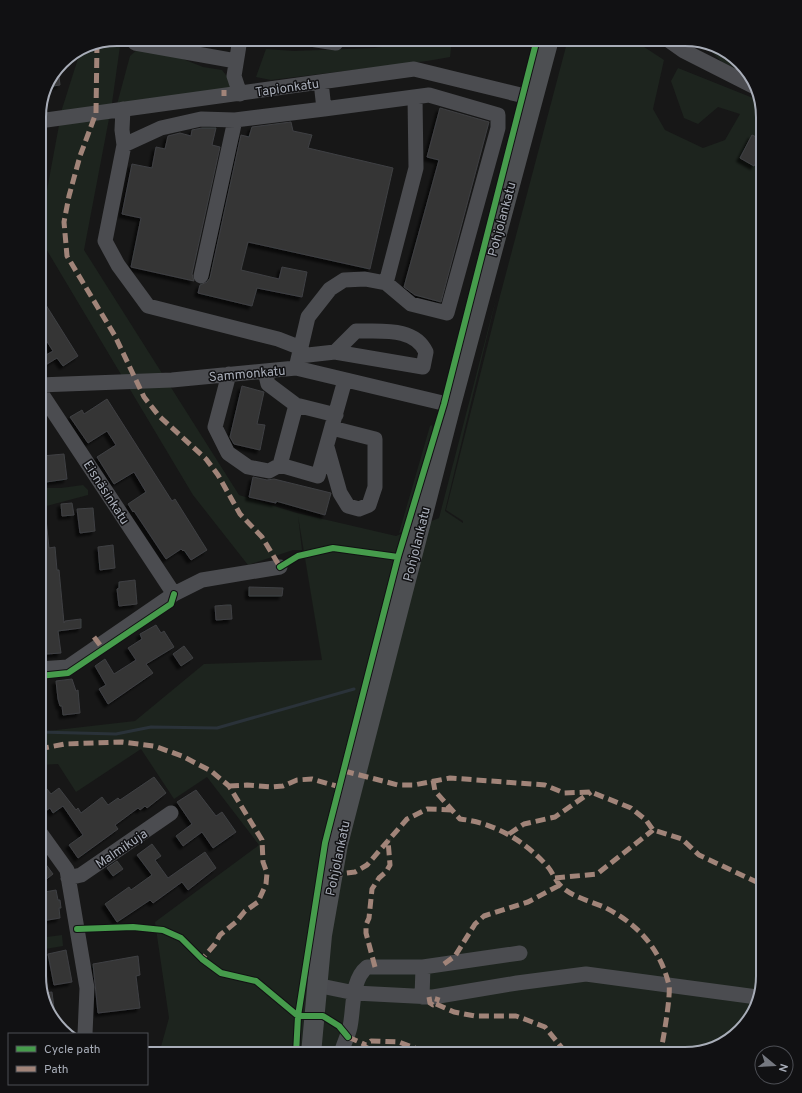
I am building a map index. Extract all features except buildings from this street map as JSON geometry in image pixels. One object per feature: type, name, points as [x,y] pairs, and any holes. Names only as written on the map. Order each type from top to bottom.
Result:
[{"type":"main road","name":"Pohjolankatu","points":[[312,1047],[316,985],[322,935],[338,844],[547,46]]},
{"type":"street","points":[[152,46],[236,61]]},
{"type":"street","points":[[239,46],[234,76],[240,94]]},
{"type":"street","points":[[677,46],[746,83]]},
{"type":"street","name":"Tapionkatu","points":[[46,120],[414,69],[533,98]]},
{"type":"street","points":[[321,82],[324,109]]},
{"type":"street","points":[[124,145],[161,128],[201,119],[236,120],[429,95],[498,115],[498,128],[447,313],[411,304],[386,283],[365,279],[344,280],[330,289],[308,317],[299,357]]},
{"type":"street","points":[[386,283],[416,168],[415,97]]},
{"type":"street","points":[[123,109],[122,130],[124,145],[105,241],[118,265],[148,306],[278,338],[299,357]]},
{"type":"street","points":[[201,276],[236,120]]},
{"type":"street","points":[[299,357],[335,352],[423,367],[426,352],[418,340],[403,333],[356,331],[335,352]]},
{"type":"street","name":"Sammonkatu","points":[[46,385],[172,380],[265,371],[299,357],[345,380],[452,405]]},
{"type":"street","points":[[265,371],[268,384],[296,404],[375,439],[375,487],[369,505],[359,509],[348,506],[340,493],[327,446]]},
{"type":"street","points":[[229,374],[215,427],[228,453],[248,467],[269,471],[280,465],[318,476],[345,380]]},
{"type":"street","name":"Eisnäsinkatu","points":[[46,401],[174,594]]},
{"type":"street","points":[[280,465],[296,404]]},
{"type":"street","points":[[46,669],[68,667],[174,594],[202,580],[280,567]]},
{"type":"street","name":"Malmikuja","points":[[68,878],[81,875],[171,814]]},
{"type":"street","points":[[46,841],[67,870],[87,988],[85,1033]]},
{"type":"street","points":[[343,1047],[350,1026],[355,993],[361,973],[367,967],[424,968],[520,953]]},
{"type":"street","points":[[422,997],[424,968]]},
{"type":"street","points":[[316,985],[355,993],[433,997],[517,983],[586,974],[753,996]]},
{"type":"shaded area","points":[[120,46],[112,103],[84,250],[239,495],[297,513],[396,536],[439,518],[497,295],[445,511],[463,523],[463,521],[446,510],[500,296],[566,46],[643,46],[664,60],[653,109],[665,130],[703,148],[725,140],[740,114],[718,107],[698,124],[684,118],[671,81],[678,68],[754,98],[756,117],[756,976],[754,994],[751,1003],[741,1019],[728,1032],[712,1042],[703,1045],[685,1047],[161,1047],[169,1018],[155,922],[259,845],[207,777],[174,799],[141,749],[76,792],[58,764],[46,765],[46,731],[135,721],[204,664],[322,660],[298,516],[302,550],[293,550],[248,565],[193,495],[46,249],[46,190],[62,109],[78,58],[99,48]]},
{"type":"shaded area","points":[[390,46],[451,46],[450,57],[427,61],[271,80],[256,77],[266,49],[294,51]]},
{"type":"shaded area","points":[[139,48],[165,52],[203,67],[222,70],[232,83],[231,92],[116,108],[130,56]]},
{"type":"shaded area","points":[[710,51],[724,58],[737,69],[722,62]]},
{"type":"shaded area","points":[[432,425],[433,432],[430,458],[414,527],[399,533],[430,426]]},
{"type":"shaded area","points":[[83,485],[88,490],[88,495],[46,506],[46,488],[61,488]]},
{"type":"shaded area","points":[[62,935],[63,946],[46,949],[46,937]]},
{"type":"waterway","points":[[46,732],[116,734],[151,727],[217,728],[354,689]]},
{"type":"marked path","points":[[97,49],[96,113],[80,156],[69,196],[64,222],[67,256],[115,336],[144,397],[159,416],[206,459],[218,475],[240,514],[262,537],[280,567]]},
{"type":"marked path","points":[[224,90],[224,96]]},
{"type":"marked path","points":[[94,637],[100,645]]},
{"type":"marked path","points":[[46,748],[65,744],[122,742],[154,746],[182,756],[211,771],[229,786],[262,840],[263,862],[267,873],[266,884],[258,902],[245,911],[236,922],[220,935],[215,944],[202,959]]},
{"type":"marked path","points":[[344,771],[398,785],[414,785],[450,778],[545,785],[564,793],[591,792],[631,808],[646,820],[653,830],[682,839],[699,855],[756,882]]},
{"type":"marked path","points":[[229,786],[247,785],[272,787],[283,786],[297,780],[312,779],[340,787]]},
{"type":"marked path","points":[[433,780],[435,791],[460,819],[473,821],[497,829],[519,841],[548,867],[558,883],[570,893],[606,908],[618,915],[638,930],[646,939],[660,960],[669,985],[668,1008],[661,1047]]},
{"type":"marked path","points":[[509,834],[524,824],[555,817],[591,792]]},
{"type":"marked path","points":[[332,875],[355,872],[367,865],[407,819],[427,809],[454,810]]},
{"type":"marked path","points":[[555,878],[597,874],[653,830]]},
{"type":"marked path","points":[[375,967],[366,933],[366,925],[369,918],[372,889],[390,865],[388,840]]},
{"type":"marked path","points":[[444,964],[455,956],[475,924],[484,916],[528,902],[560,885]]},
{"type":"marked path","points":[[429,997],[430,1003],[433,1005],[436,1004],[438,997]]},
{"type":"marked path","points":[[436,1004],[454,1012],[475,1016],[516,1016],[545,1027],[561,1047]]},
{"type":"marked path","points":[[348,1037],[366,1045]]},
{"type":"marked path","points":[[366,1047],[371,1041],[399,1042],[412,1047]]},
{"type":"cycle path","points":[[296,1047],[298,1016],[325,843],[398,557],[444,404],[535,46]]},
{"type":"cycle path","points":[[280,567],[298,556],[333,548],[398,557]]},
{"type":"cycle path","points":[[46,675],[68,673],[171,604],[174,594]]},
{"type":"cycle path","points":[[77,929],[133,927],[163,930],[181,938],[202,959],[221,973],[256,981],[298,1016],[323,1016],[339,1026],[348,1037]]}]
